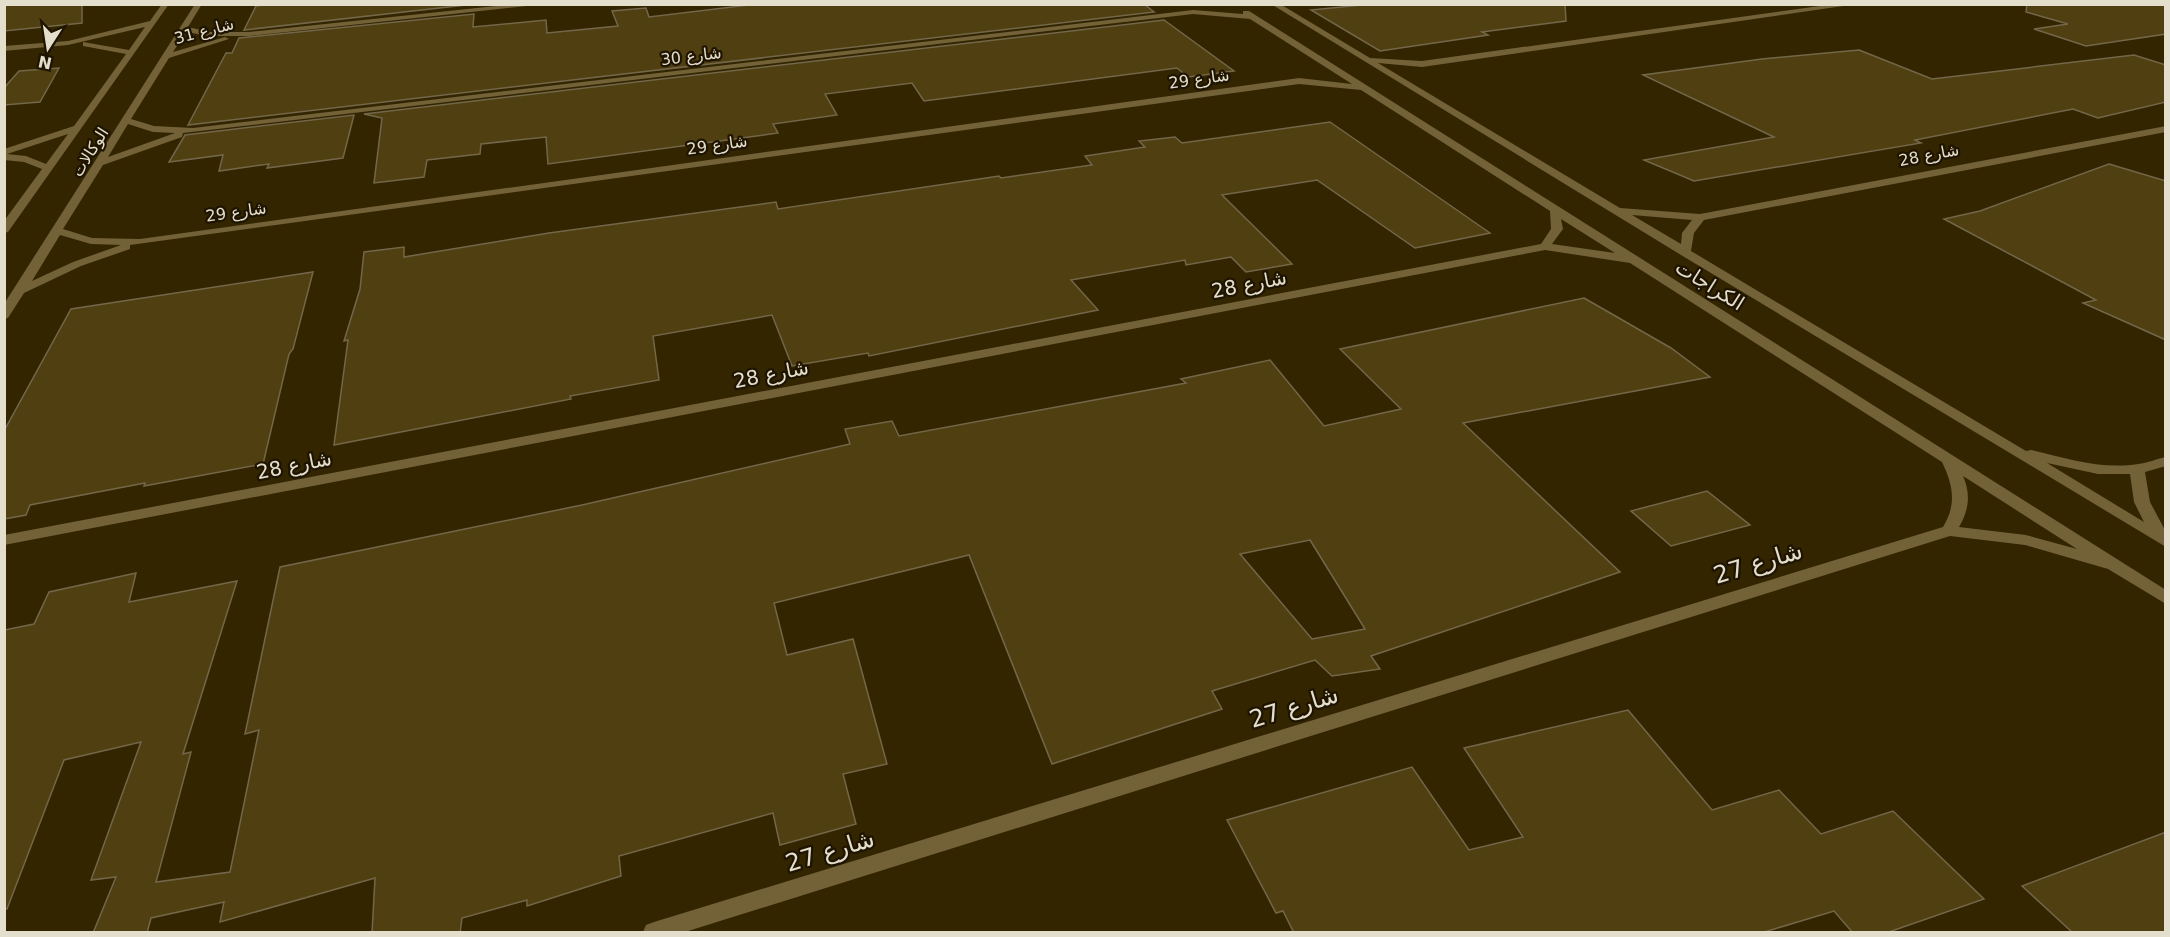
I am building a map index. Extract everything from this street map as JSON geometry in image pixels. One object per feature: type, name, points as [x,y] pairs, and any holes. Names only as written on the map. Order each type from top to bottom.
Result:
[{"type":"street","name":"الوكالات","points":[[4,231],[166,4]]},
{"type":"street","name":"الوكالات","points":[[4,315],[199,4]]},
{"type":"street","name":"شارع 31","points":[[184,28],[210,34],[249,34],[542,4]]},
{"type":"street","name":"شارع 30","points":[[1193,12],[1209,4]]},
{"type":"street","name":"الكراجات","points":[[1233,4],[2166,598]]},
{"type":"street","points":[[1363,58],[1392,63],[1422,64],[1854,4]]},
{"type":"street","name":"الكراجات","points":[[1285,7],[1404,83],[2164,541]]},
{"type":"street","name":"شارع 30","points":[[127,121],[153,129],[193,130],[1193,12],[1253,17]]},
{"type":"street","name":"شارع 31","points":[[4,49],[68,43],[153,23]]},
{"type":"street","name":"شارع 31","points":[[167,56],[249,34]]},
{"type":"street","name":"شارع 31","points":[[68,43],[104,46],[131,53]]},
{"type":"street","points":[[1299,81],[1314,71],[1322,61]]},
{"type":"street","points":[[1404,83],[1422,64]]},
{"type":"street","name":"شارع 29","points":[[58,231],[91,241],[140,242],[1299,81],[1364,88]]},
{"type":"street","points":[[4,152],[77,128]]},
{"type":"street","name":"شارع 28","points":[[1616,210],[1700,217],[2166,129]]},
{"type":"street","name":"شارع 30","points":[[100,163],[144,145],[193,130]]},
{"type":"street","points":[[4,157],[26,159],[48,168]]},
{"type":"street","points":[[1545,247],[1557,229],[1555,210]]},
{"type":"street","points":[[1685,253],[1688,233],[1700,217]]},
{"type":"street","name":"شارع 29","points":[[19,291],[77,264],[140,242]]},
{"type":"street","name":"شارع 28","points":[[4,540],[1545,247],[1635,260]]},
{"type":"street","points":[[2009,447],[2075,465],[2137,470],[2166,461]]},
{"type":"street","points":[[1946,458],[1958,478],[1962,497],[1960,515],[1949,531]]},
{"type":"street","points":[[2137,470],[2142,502],[2164,541]]},
{"type":"street","name":"شارع 27","points":[[654,933],[1949,531],[2026,540],[2111,564]]},
{"type":"shaded area","points":[[5,5],[2165,5],[2165,932],[5,932]]},
{"type":"building","points":[[4,4],[82,4],[82,23],[4,31]]},
{"type":"building","points":[[271,4],[475,4],[244,30],[256,6]]},
{"type":"building","points":[[757,4],[1144,4],[1154,12],[188,125],[226,53],[232,53],[239,38],[474,14],[473,27],[546,20],[547,33],[618,26],[612,11],[646,8],[649,17]]},
{"type":"building","points":[[1372,4],[1565,4],[1566,21],[1482,32],[1488,35],[1380,51],[1311,10]]},
{"type":"building","points":[[2027,4],[2166,4],[2166,34],[2086,46],[2034,29],[2068,24],[2026,12]]},
{"type":"building","points":[[1164,20],[1234,71],[1188,77],[1177,68],[924,101],[912,83],[825,94],[837,115],[773,124],[778,133],[548,164],[546,137],[481,144],[480,154],[427,160],[424,177],[374,183],[382,118],[364,114]]},
{"type":"building","points":[[1859,50],[1932,79],[2134,55],[2166,65],[2166,102],[2098,118],[2073,109],[1915,140],[1921,143],[1694,181],[1644,160],[1774,137],[1643,75],[1762,59]]},
{"type":"building","points":[[59,68],[40,102],[4,105],[4,88],[19,71]]},
{"type":"building","points":[[354,115],[343,158],[267,168],[269,164],[219,171],[223,155],[169,162],[185,135]]},
{"type":"building","points":[[1330,122],[1490,233],[1415,248],[1317,180],[1222,195],[1292,264],[1246,272],[1231,257],[1186,265],[1185,260],[1071,280],[1098,310],[869,356],[868,353],[792,366],[772,315],[653,336],[659,380],[334,445],[348,340],[344,341],[360,289],[364,252],[404,247],[404,257],[549,233],[776,202],[778,209],[999,176],[1001,178],[1092,165],[1085,156],[1145,147],[1139,141],[1175,137],[1182,143]]},
{"type":"building","points":[[2109,164],[2166,181],[2166,340],[2083,303],[2096,300],[1944,219],[1980,211]]},
{"type":"building","points":[[313,272],[293,349],[289,354],[263,464],[30,505],[26,515],[4,519],[4,431],[71,309]]},
{"type":"building","points":[[1584,298],[1671,348],[1710,377],[1463,423],[1620,572],[1371,656],[1380,669],[1332,676],[1315,660],[1212,691],[1222,709],[1052,764],[969,555],[774,603],[787,655],[853,639],[887,764],[843,774],[856,824],[780,845],[773,813],[619,856],[621,876],[527,906],[527,900],[462,918],[460,933],[372,933],[375,878],[220,922],[224,902],[151,918],[147,933],[93,933],[116,877],[91,880],[141,742],[64,760],[7,909],[4,909],[4,630],[34,624],[49,592],[136,573],[129,602],[237,581],[183,754],[191,752],[156,882],[230,872],[259,730],[245,734],[280,567],[582,505],[850,444],[845,429],[892,421],[899,436],[1186,383],[1181,379],[1270,360],[1324,426],[1401,409],[1340,349]],"holes":[[[1310,540],[1365,629],[1312,639],[1240,554]]]},
{"type":"building","points":[[1707,491],[1750,525],[1671,546],[1631,511]]},
{"type":"building","points":[[1628,710],[1712,810],[1779,790],[1821,834],[1893,811],[1984,899],[1886,933],[1853,933],[1834,911],[1761,933],[1294,933],[1283,911],[1276,913],[1227,820],[1412,767],[1469,850],[1523,837],[1464,748]]},
{"type":"building","points":[[2166,832],[2166,933],[2073,933],[2022,886]]}]
